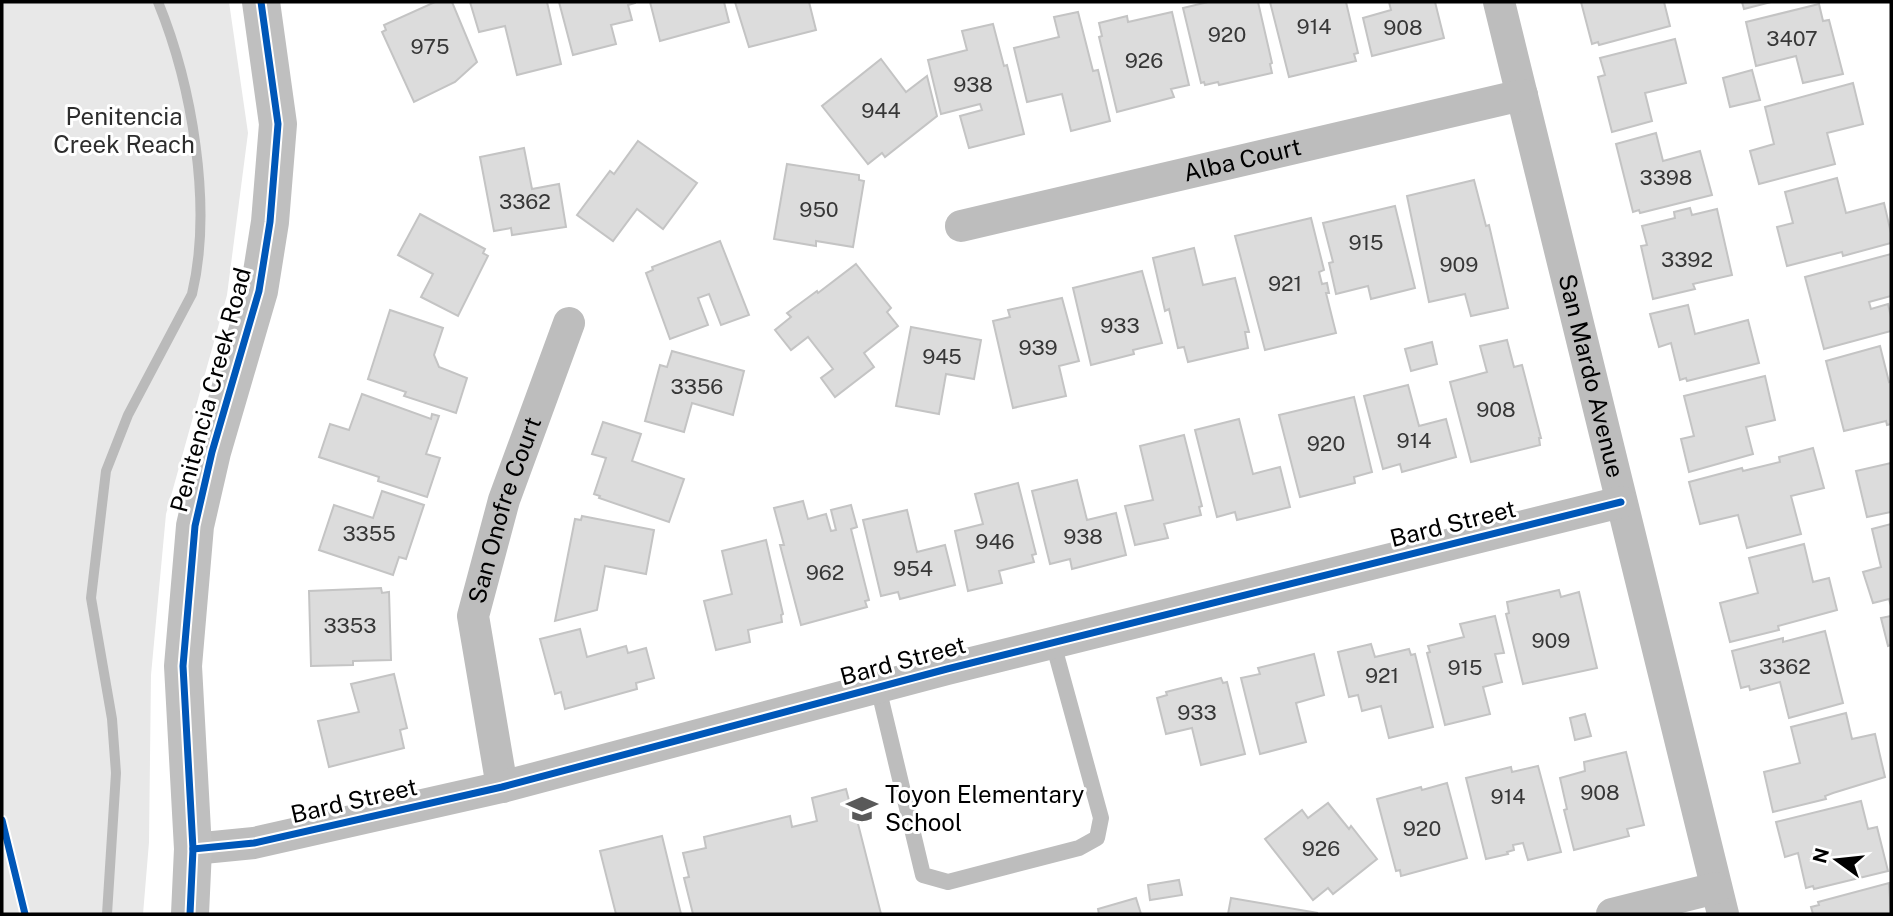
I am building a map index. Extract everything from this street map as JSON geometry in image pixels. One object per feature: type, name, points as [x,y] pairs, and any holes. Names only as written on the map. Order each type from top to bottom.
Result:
[{"type":"street","name":"Penitencia Creek Road","points":[[190,914],[193,849],[183,666],[195,526],[212,452],[259,291],[270,222],[278,124],[261,2]]},
{"type":"street","name":"San Mardo Avenue","points":[[1499,2],[1720,901]]},
{"type":"street","name":"Alba Court","points":[[961,226],[1522,96]]},
{"type":"street","name":"San Onofre Court","points":[[502,787],[473,615],[504,500],[569,323]]},
{"type":"street","name":"Bard Street","points":[[193,849],[260,842],[502,787],[878,687],[1621,502]]},
{"type":"street","points":[[1612,914],[1720,901]]},
{"type":"lane","points":[[878,687],[923,875],[948,882],[961,879],[1079,848],[1097,838],[1101,818],[1053,643]]},
{"type":"green space","name":"Penitencia Creek Reach","points":[[2,2],[229,2],[248,133],[227,295],[166,514],[151,675],[149,842],[143,914],[2,914]]},
{"type":"building","points":[[435,2],[452,2],[477,62],[455,82],[414,102],[382,32],[386,30],[384,25]]},
{"type":"building","points":[[470,2],[547,2],[561,64],[517,75],[505,26],[479,32]]},
{"type":"building","points":[[559,2],[635,3],[628,5],[632,20],[611,25],[616,44],[573,55]]},
{"type":"building","points":[[650,2],[724,2],[729,22],[660,41]]},
{"type":"building","points":[[735,2],[809,2],[816,30],[749,47]]},
{"type":"building","points":[[1208,2],[1258,2],[1272,73],[1219,85],[1218,82],[1205,85],[1204,82],[1201,83],[1183,8]]},
{"type":"building","points":[[1270,2],[1346,2],[1358,53],[1354,54],[1356,61],[1289,77]]},
{"type":"building","points":[[1389,2],[1435,2],[1444,38],[1372,56],[1363,18],[1391,10]]},
{"type":"building","points":[[1581,2],[1664,2],[1670,26],[1599,45],[1598,42],[1592,44]]},
{"type":"building","points":[[1742,2],[1771,2],[1744,9]]},
{"type":"building","points":[[1819,4],[1823,21],[1829,20],[1843,74],[1803,83],[1796,56],[1756,66],[1746,22]]},
{"type":"building","points":[[1078,12],[1093,71],[1098,70],[1110,121],[1071,131],[1062,94],[1027,102],[1014,48],[1059,37],[1054,17]]},
{"type":"building","points":[[1172,12],[1189,85],[1171,89],[1174,97],[1117,112],[1099,37],[1102,36],[1099,23],[1127,16],[1128,22]]},
{"type":"building","points":[[993,24],[1004,66],[1007,65],[1024,134],[969,148],[960,116],[982,110],[980,104],[941,114],[928,60],[967,50],[962,31]]},
{"type":"building","points":[[1675,39],[1686,83],[1645,93],[1652,121],[1612,132],[1598,77],[1605,75],[1600,58]]},
{"type":"building","points":[[881,59],[906,92],[927,76],[937,116],[885,157],[882,153],[868,164],[822,106]]},
{"type":"building","points":[[1752,70],[1760,100],[1730,107],[1723,78]]},
{"type":"building","points":[[1853,83],[1863,124],[1827,133],[1835,164],[1759,184],[1750,151],[1774,144],[1765,107]]},
{"type":"building","points":[[1656,133],[1663,161],[1700,151],[1712,195],[1640,213],[1639,210],[1633,212],[1616,144]]},
{"type":"building","points":[[638,141],[697,183],[663,229],[637,209],[613,241],[577,215],[610,171],[614,174]]},
{"type":"building","points":[[524,148],[532,189],[559,184],[566,227],[512,235],[511,228],[494,231],[480,157]]},
{"type":"building","points":[[787,164],[859,175],[859,180],[864,181],[853,247],[816,241],[816,246],[774,239]]},
{"type":"building","points":[[1837,178],[1846,213],[1884,203],[1891,243],[1843,256],[1842,252],[1787,266],[1777,227],[1793,223],[1785,192]]},
{"type":"building","points":[[1474,180],[1486,226],[1489,225],[1508,308],[1471,316],[1465,294],[1429,302],[1407,196]]},
{"type":"building","points":[[1395,206],[1415,288],[1371,299],[1368,286],[1336,294],[1329,263],[1333,262],[1323,223]]},
{"type":"building","points":[[1690,208],[1692,215],[1717,209],[1732,275],[1693,284],[1695,289],[1653,299],[1641,246],[1647,245],[1642,226],[1675,218],[1674,212]]},
{"type":"building","points":[[420,214],[485,249],[483,253],[488,256],[458,316],[421,297],[433,274],[398,255]]},
{"type":"building","points":[[1311,218],[1324,270],[1319,272],[1322,284],[1327,283],[1329,293],[1326,293],[1336,333],[1265,350],[1235,236]]},
{"type":"building","points":[[720,241],[749,315],[721,325],[709,294],[698,298],[708,325],[670,339],[646,273],[653,270],[652,267]]},
{"type":"building","points":[[1194,248],[1203,285],[1235,278],[1249,332],[1245,332],[1248,348],[1188,362],[1184,347],[1178,348],[1169,309],[1165,311],[1153,258]]},
{"type":"building","points":[[1891,254],[1891,296],[1869,302],[1871,309],[1888,304],[1891,331],[1824,349],[1805,277]]},
{"type":"building","points":[[856,264],[891,308],[887,312],[898,326],[864,353],[874,367],[835,397],[821,378],[833,369],[808,337],[791,350],[775,330],[791,317],[787,313]]},
{"type":"building","points":[[1142,271],[1162,343],[1133,350],[1134,354],[1091,365],[1073,288]]},
{"type":"building","points":[[1062,298],[1079,361],[1059,366],[1066,396],[1013,408],[993,321],[1010,317],[1008,310]]},
{"type":"building","points":[[1688,305],[1695,334],[1748,320],[1759,363],[1687,381],[1686,378],[1680,380],[1671,343],[1659,347],[1650,314]]},
{"type":"building","points":[[390,310],[443,328],[434,355],[439,367],[467,378],[456,413],[404,396],[406,392],[368,379]]},
{"type":"building","points":[[911,327],[981,340],[974,379],[946,374],[939,414],[896,406]]},
{"type":"building","points":[[1507,340],[1514,367],[1522,365],[1541,438],[1540,445],[1471,462],[1450,382],[1487,372],[1480,346]]},
{"type":"building","points":[[1432,342],[1437,364],[1411,371],[1405,349]]},
{"type":"building","points":[[1880,346],[1889,382],[1891,381],[1891,424],[1887,425],[1886,421],[1844,431],[1826,361]]},
{"type":"building","points":[[672,351],[744,371],[733,415],[692,403],[684,432],[645,421],[660,365],[667,367]]},
{"type":"building","points":[[1765,376],[1775,420],[1746,427],[1753,454],[1689,472],[1681,439],[1694,436],[1684,396]]},
{"type":"building","points":[[1408,385],[1419,426],[1446,419],[1456,457],[1402,472],[1400,464],[1383,469],[1364,396]]},
{"type":"building","points":[[362,394],[431,419],[432,414],[439,416],[426,454],[440,458],[427,497],[319,457],[330,424],[349,430]]},
{"type":"building","points":[[1354,397],[1372,472],[1354,477],[1355,483],[1300,497],[1279,415]]},
{"type":"building","points":[[1239,419],[1253,474],[1280,467],[1290,507],[1237,520],[1235,512],[1217,517],[1195,430]]},
{"type":"building","points":[[603,422],[641,434],[632,461],[684,479],[669,522],[594,494],[606,458],[592,454]]},
{"type":"building","points":[[1184,435],[1202,506],[1199,507],[1201,515],[1164,524],[1168,538],[1135,545],[1125,506],[1153,500],[1140,446]]},
{"type":"building","points":[[1813,448],[1824,488],[1791,496],[1801,534],[1747,548],[1738,515],[1700,524],[1689,482],[1742,468],[1743,471],[1780,462],[1779,457]]},
{"type":"building","points":[[1891,463],[1891,512],[1867,517],[1856,471]]},
{"type":"building","points":[[1077,480],[1087,520],[1116,513],[1126,555],[1072,569],[1070,559],[1050,564],[1032,491]]},
{"type":"building","points":[[1018,483],[1036,554],[1032,555],[1034,562],[999,571],[1002,583],[968,591],[955,531],[983,524],[975,494]]},
{"type":"building","points":[[382,491],[424,505],[406,559],[399,557],[393,575],[319,550],[334,505],[373,518]]},
{"type":"building","points":[[803,501],[808,519],[826,514],[831,531],[836,530],[831,510],[851,505],[857,527],[851,529],[869,600],[865,601],[867,607],[801,625],[780,545],[784,545],[774,508]]},
{"type":"building","points":[[907,510],[917,552],[945,545],[955,585],[900,599],[898,592],[881,596],[863,520]]},
{"type":"building","points":[[582,516],[654,530],[646,574],[605,566],[597,610],[555,621],[575,519],[581,520]]},
{"type":"building","points":[[1891,524],[1891,606],[1889,599],[1873,603],[1863,572],[1881,567],[1872,529]]},
{"type":"building","points":[[766,540],[783,614],[782,622],[748,630],[750,642],[716,650],[704,601],[732,594],[722,551]]},
{"type":"building","points":[[1804,544],[1813,582],[1829,578],[1837,610],[1778,626],[1779,630],[1730,642],[1720,603],[1758,593],[1749,558]]},
{"type":"building","points":[[381,588],[382,593],[389,592],[391,660],[353,661],[353,665],[311,666],[309,591]]},
{"type":"building","points":[[1559,590],[1561,597],[1579,592],[1597,668],[1523,684],[1506,614],[1509,613],[1507,602]]},
{"type":"building","points":[[1495,616],[1504,653],[1495,654],[1502,682],[1483,687],[1490,714],[1445,725],[1427,653],[1430,652],[1428,646],[1464,637],[1460,624]]},
{"type":"building","points":[[1891,616],[1891,645],[1888,646],[1881,618]]},
{"type":"building","points":[[580,629],[587,657],[626,646],[628,653],[646,648],[654,678],[636,683],[637,689],[565,709],[561,692],[555,694],[540,639]]},
{"type":"building","points":[[1825,631],[1843,703],[1789,718],[1780,682],[1750,690],[1749,686],[1741,688],[1732,651]]},
{"type":"building","points":[[1371,644],[1375,657],[1409,649],[1411,655],[1415,654],[1433,727],[1389,738],[1381,706],[1362,711],[1358,695],[1349,697],[1338,652]]},
{"type":"building","points":[[1314,654],[1324,695],[1296,703],[1306,742],[1260,754],[1241,678],[1260,674],[1258,668]]},
{"type":"building","points":[[394,674],[407,728],[400,730],[404,748],[329,767],[318,721],[359,712],[351,684]]},
{"type":"building","points":[[1221,678],[1223,683],[1227,682],[1245,754],[1201,765],[1192,728],[1166,734],[1157,698],[1167,695],[1166,692]]},
{"type":"building","points":[[1846,713],[1852,739],[1875,734],[1885,777],[1833,793],[1825,796],[1826,799],[1773,812],[1764,772],[1800,763],[1791,727]]},
{"type":"building","points":[[1585,714],[1591,736],[1575,740],[1570,718]]},
{"type":"building","points":[[1626,752],[1644,825],[1627,829],[1629,836],[1574,850],[1564,810],[1567,809],[1560,778],[1585,771],[1584,762]]},
{"type":"building","points":[[1538,766],[1561,852],[1528,860],[1523,843],[1513,845],[1514,850],[1507,852],[1508,854],[1486,859],[1466,778],[1511,767],[1512,772]]},
{"type":"building","points":[[1447,783],[1467,858],[1401,876],[1400,870],[1396,871],[1377,799]]},
{"type":"building","points":[[846,789],[852,812],[855,812],[881,914],[693,914],[684,878],[689,877],[683,853],[706,848],[704,837],[790,816],[792,827],[817,821],[812,798]]},
{"type":"building","points":[[1861,801],[1868,829],[1877,827],[1888,871],[1814,889],[1813,886],[1806,888],[1798,853],[1785,857],[1776,822]]},
{"type":"building","points":[[1328,803],[1349,829],[1351,826],[1377,859],[1333,894],[1328,888],[1313,900],[1265,839],[1302,810],[1308,818]]},
{"type":"building","points":[[662,836],[681,914],[616,914],[600,851]]},
{"type":"building","points":[[1179,880],[1182,895],[1150,900],[1148,885]]},
{"type":"building","points":[[1889,883],[1891,914],[1813,914],[1811,907],[1819,905],[1818,902]]},
{"type":"building","points":[[1136,898],[1141,914],[1099,914],[1098,909]]},
{"type":"building","points":[[1231,898],[1318,913],[1228,914]]},
{"type":"waterway","points":[[107,914],[116,773],[112,719],[91,598],[106,471],[128,415],[192,294],[198,260],[200,223],[196,146],[181,70],[158,2]]},
{"type":"cycle path","points":[[190,914],[193,849],[183,666],[195,526],[212,452],[259,291],[270,222],[278,124],[261,2]]},
{"type":"cycle path","points":[[193,849],[254,843],[502,787],[947,669],[1621,502]]},
{"type":"cycle path","points":[[2,820],[25,914]]},
{"type":"place","name":"Toyon Elementary School","points":[[862,809]]}]
